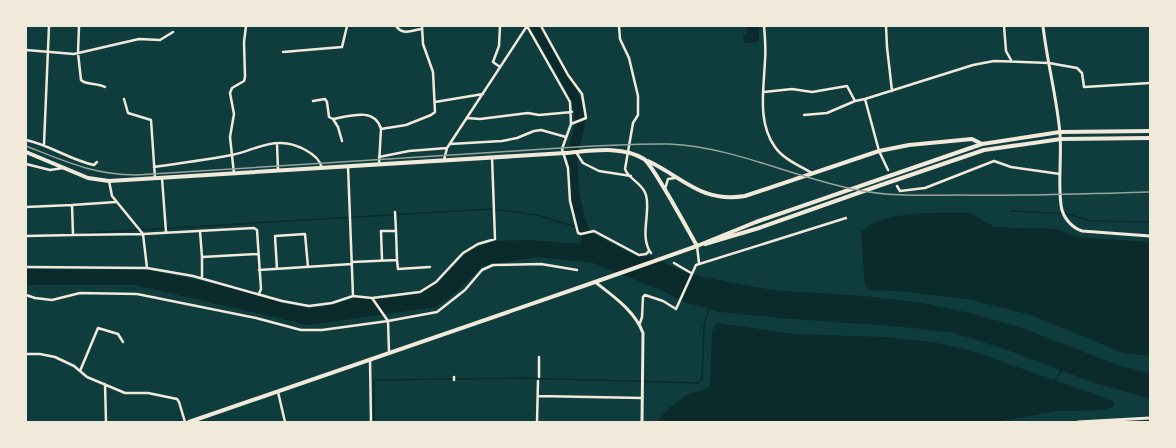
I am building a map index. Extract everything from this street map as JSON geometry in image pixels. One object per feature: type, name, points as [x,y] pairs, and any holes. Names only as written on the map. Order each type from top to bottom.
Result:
[{"type":"main road","points":[[697,246],[721,235],[982,144],[1060,132],[1150,131]]},
{"type":"main road","points":[[189,422],[595,282],[651,261],[697,246],[721,241],[984,150],[1061,139],[1150,138]]},
{"type":"main road","points":[[26,152],[88,178],[109,181],[610,150],[629,153],[646,160],[697,191],[708,195],[736,198],[879,151],[972,139],[982,144]]},
{"type":"main road","points":[[646,160],[697,246]]},
{"type":"street","points":[[44,144],[49,26]]},
{"type":"street","points":[[79,26],[78,53],[82,82],[98,84],[105,87]]},
{"type":"street","points":[[234,174],[230,137],[234,114],[230,93],[232,88],[244,82],[244,42],[246,26]]},
{"type":"street","points":[[283,52],[342,48],[347,26]]},
{"type":"street","points":[[381,129],[406,125],[432,115],[434,112],[434,72],[426,54],[422,28],[405,33],[399,31],[396,26]]},
{"type":"street","points":[[500,26],[499,46],[493,62],[500,67]]},
{"type":"street","points":[[444,160],[447,148],[527,26],[567,94],[572,112],[573,123],[563,143],[568,168],[572,211],[578,233],[581,234],[590,231],[594,232],[639,255],[650,252],[646,244],[647,196],[642,188],[626,172],[633,123],[638,112],[638,96],[629,58],[620,39],[619,26]]},
{"type":"street","points":[[541,26],[568,75],[582,94],[586,115],[584,119],[573,123]]},
{"type":"street","points":[[764,26],[766,57],[764,119],[775,146],[790,160],[813,173]]},
{"type":"street","points":[[886,26],[886,47],[892,91]]},
{"type":"street","points":[[1004,26],[1006,51],[1011,60]]},
{"type":"street","points":[[1043,26],[1055,93],[1061,139],[1062,211],[1064,216],[1076,229],[1082,231],[1150,236]]},
{"type":"street","points":[[26,50],[78,53],[139,39],[160,40],[173,32]]},
{"type":"street","points":[[804,115],[827,113],[855,101],[892,91],[973,64],[1011,60],[1049,63],[1077,68],[1082,73],[1084,87],[1150,83]]},
{"type":"street","points":[[764,92],[792,89],[812,92],[847,86],[855,101]]},
{"type":"street","points":[[435,102],[483,94]]},
{"type":"street","points":[[124,98],[128,113],[151,120],[155,178]]},
{"type":"street","points":[[313,101],[325,99],[327,102],[329,117],[333,119],[338,127],[342,141]]},
{"type":"street","points":[[865,99],[879,151],[888,170]]},
{"type":"street","points":[[467,118],[470,120],[528,113],[539,115],[572,112]]},
{"type":"street","points":[[333,119],[354,115],[372,115],[377,119],[381,129],[379,164]]},
{"type":"street","points":[[450,144],[502,141],[518,138],[534,131],[541,130],[566,137]]},
{"type":"street","points":[[26,140],[44,144],[53,150],[86,163],[94,165],[97,162]]},
{"type":"street","points":[[277,143],[278,170]]},
{"type":"street","points":[[154,167],[232,155],[277,143],[292,145],[303,149],[321,164],[322,168]]},
{"type":"street","points":[[379,157],[409,151],[447,148]]},
{"type":"street","points":[[576,152],[583,163],[599,171],[631,177]]},
{"type":"street","points":[[26,267],[147,268],[202,278],[282,301],[309,306],[332,303],[353,296],[373,299],[408,294],[429,287],[463,253],[478,244],[495,239],[492,157]]},
{"type":"street","points":[[897,186],[900,191],[925,188],[994,161],[1011,167],[1061,174]]},
{"type":"street","points":[[26,164],[50,170],[64,168]]},
{"type":"street","points":[[348,166],[353,296]]},
{"type":"street","points":[[162,178],[166,232]]},
{"type":"street","points":[[664,190],[666,181],[675,178]]},
{"type":"street","points":[[109,181],[112,196],[143,234],[147,268]]},
{"type":"street","points":[[26,207],[116,202]]},
{"type":"street","points":[[72,205],[73,235]]},
{"type":"street","points":[[395,212],[398,269],[430,267]]},
{"type":"street","points":[[642,422],[644,342],[640,323],[642,317],[643,297],[645,295],[663,301],[676,309],[679,305],[691,273],[699,263],[846,218]]},
{"type":"street","points":[[26,236],[143,234],[254,228],[257,230],[260,270],[259,294]]},
{"type":"street","points":[[200,231],[202,278]]},
{"type":"street","points":[[382,260],[381,231],[396,231]]},
{"type":"street","points":[[277,269],[275,236],[305,234],[308,267]]},
{"type":"street","points":[[697,246],[699,263]]},
{"type":"street","points":[[202,257],[258,254]]},
{"type":"street","points":[[260,270],[397,260]]},
{"type":"street","points":[[674,263],[691,273]]},
{"type":"street","points":[[26,295],[35,298],[52,300],[80,293],[136,294],[256,318],[301,330],[322,330],[427,315],[437,312],[465,290],[482,270],[494,265],[541,264],[577,270]]},
{"type":"street","points":[[595,282],[640,323]]},
{"type":"street","points":[[373,299],[388,321],[389,352]]},
{"type":"street","points":[[80,371],[83,368],[98,328],[118,334],[123,342]]},
{"type":"street","points":[[26,354],[40,354],[55,357],[74,366],[87,377],[125,393],[148,393],[178,399],[185,422]]},
{"type":"street","points":[[539,357],[539,377]]},
{"type":"street","points":[[370,359],[371,422]]},
{"type":"street","points":[[537,422],[538,382]]},
{"type":"street","points":[[105,384],[106,422]]},
{"type":"street","points":[[278,392],[285,422]]},
{"type":"street","points":[[538,396],[642,398]]},
{"type":"street","points":[[1078,422],[1150,418]]},
{"type":"water","points":[[747,26],[759,26],[759,42],[744,43],[743,35],[747,35]]},
{"type":"water","points":[[970,213],[995,227],[1057,229],[1076,237],[1150,242],[1150,356],[1123,353],[1031,315],[966,299],[897,291],[869,290],[865,286],[861,233],[870,226],[882,220],[912,214]]},
{"type":"water","points":[[593,234],[639,257],[649,256],[678,269],[703,277],[772,290],[864,296],[923,303],[975,314],[1025,329],[1120,366],[1150,373],[1150,399],[1089,381],[1010,351],[954,333],[904,327],[720,312],[684,302],[661,290],[593,263],[537,257],[483,266],[454,294],[436,307],[308,325],[135,285],[26,285],[26,269],[148,270],[230,287],[282,303],[309,308],[323,307],[355,298],[386,299],[420,293],[438,283],[463,256],[479,246],[495,241],[531,240],[580,244],[583,235]]},
{"type":"water","points":[[718,323],[794,334],[885,337],[932,342],[969,350],[1114,401],[1114,407],[1103,410],[1058,411],[996,422],[658,422],[680,399],[710,386],[712,333],[714,326]]},
{"type":"waterway","points":[[535,26],[570,87],[579,110],[580,125],[572,156],[574,191],[580,219],[590,244]]},
{"type":"waterway","points":[[87,233],[491,209],[537,215],[583,229]]},
{"type":"waterway","points":[[1011,211],[1068,214],[1091,221],[1150,222]]},
{"type":"waterway","points":[[374,422],[374,380],[522,378],[698,383],[702,379],[704,326],[709,308]]},
{"type":"waterway","points":[[1055,381],[1062,369]]},
{"type":"railway","points":[[26,146],[66,162],[93,170],[106,173],[136,175],[592,146],[669,144],[693,146],[717,151],[834,185],[883,194],[1008,195],[1150,192]]}]
